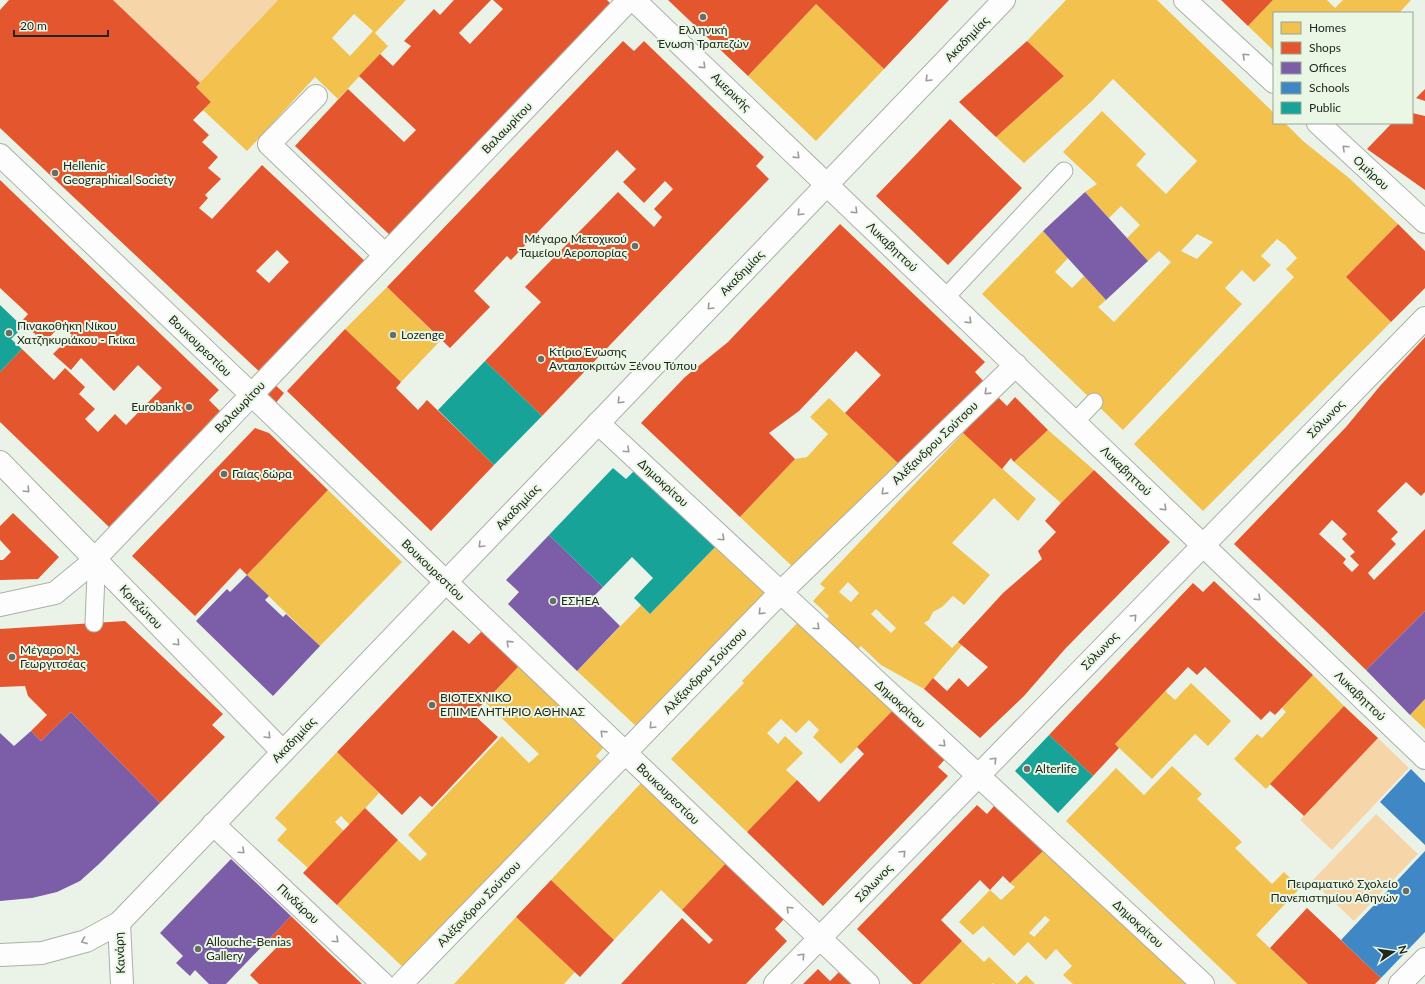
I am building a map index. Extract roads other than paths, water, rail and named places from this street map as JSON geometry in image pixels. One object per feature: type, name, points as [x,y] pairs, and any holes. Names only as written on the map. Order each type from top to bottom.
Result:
[{"type":"street","name":"Βαλαωρίτου","points":[[0,606],[55,593],[88,566],[629,0]]},
{"type":"street","name":"Αμερικής","points":[[634,0],[827,185]]},
{"type":"street","name":"Ακαδημίας","points":[[0,955],[42,953],[86,941],[119,923],[1004,0]]},
{"type":"street","points":[[1185,0],[1273,81]]},
{"type":"street","points":[[316,96],[270,144],[385,255]]},
{"type":"street","name":"Ομήρου","points":[[1319,124],[1425,222]]},
{"type":"street","name":"Βουκουρεστίου","points":[[0,155],[868,984]]},
{"type":"street","name":"Λυκαβηττού","points":[[827,185],[1425,758]]},
{"type":"street","name":"Σόλωνος","points":[[775,984],[1425,318]]},
{"type":"street","name":"Αλέξανδρου Σούτσου","points":[[401,984],[626,754],[780,592],[1016,365]]},
{"type":"street","name":"Δημοκρίτου","points":[[598,423],[1203,984]]},
{"type":"street","name":"Κριεζώτου","points":[[0,462],[283,752]]},
{"type":"street","name":"Πινδάρου","points":[[213,824],[384,984]]},
{"type":"street","name":"Κανάρη","points":[[119,923],[122,984]]},
{"type":"street","points":[[1400,984],[1425,959]]},
{"type":"lane","points":[[945,298],[1064,171]]},
{"type":"lane","points":[[1075,422],[1094,402]]},
{"type":"lane","points":[[94,623],[96,575],[95,559]]},
{"type":"place","name":"Ελληνική Ένωση Τραπεζών","points":[[703,17]]},
{"type":"place","name":"Hellenic Geographical Society","points":[[55,173]]},
{"type":"place","name":"Μέγαρο Μετοχικού Ταμείου Αεροπορίας","points":[[635,246]]},
{"type":"place","name":"Πινακοθήκη Νίκου Χατζηκυριάκου - Γκίκα","points":[[9,333]]},
{"type":"place","name":"Lozenge","points":[[393,335]]},
{"type":"place","name":"Κτίριο Ένωσης Ανταποκριτών Ξένου Τύπου","points":[[541,359]]},
{"type":"place","name":"Eurobank","points":[[189,407]]},
{"type":"place","name":"Γαίας δώρα","points":[[224,474]]},
{"type":"place","name":"ΕΣΗΕΑ","points":[[553,601]]},
{"type":"place","name":"Μέγαρο Ν. Γεωργιτσέας","points":[[12,657]]},
{"type":"place","name":"ΒΙΟΤΕΧΝΙΚΟ ΕΠΙΜΕΛΗΤΗΡΙΟ ΑΘΗΝΑΣ","points":[[432,705]]},
{"type":"place","name":"Alterlife","points":[[1027,769]]},
{"type":"place","name":"Πειραματικό Σχολείο Πανεπιστημίου Αθηνών","points":[[1406,891]]},
{"type":"place","name":"Allouche-Benias Gallery","points":[[198,949]]}]
